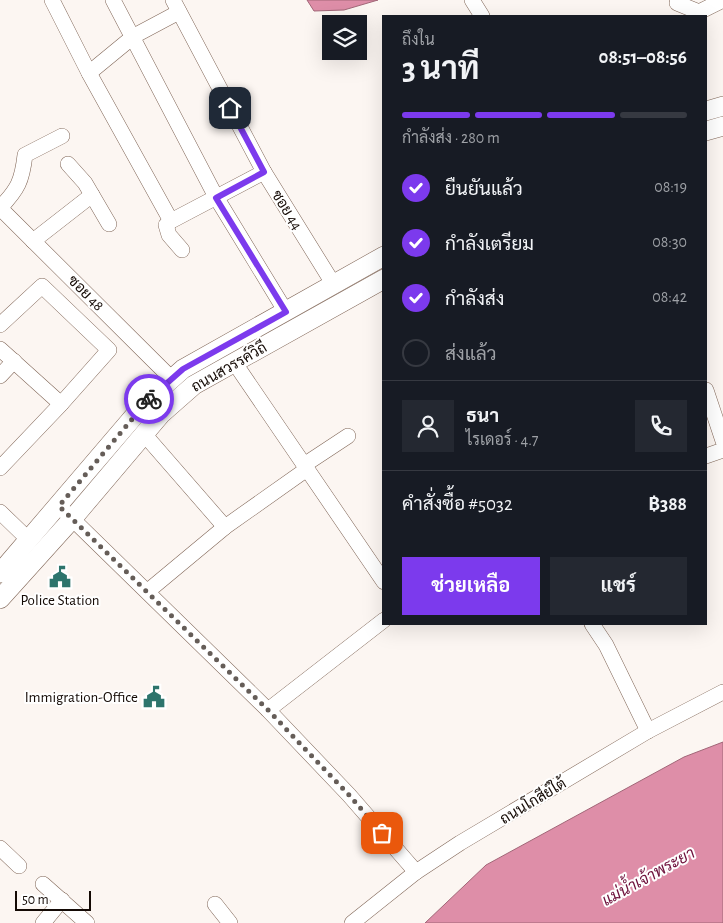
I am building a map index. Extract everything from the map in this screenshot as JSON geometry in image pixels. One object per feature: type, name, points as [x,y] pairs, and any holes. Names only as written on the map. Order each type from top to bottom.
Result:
[{"type":"main road","points":[[707,111],[723,106]]},
{"type":"main road","points":[[707,131],[723,126]]},
{"type":"main road","name":"ถนนสวรรค์วิถี","points":[[0,573],[147,401],[183,369],[382,257]]},
{"type":"main road","name":"ถนนสวรรค์วิถี","points":[[0,599],[73,518],[161,414],[194,385],[382,280]]},
{"type":"street","points":[[52,0],[89,73],[171,221]]},
{"type":"street","points":[[113,0],[134,36],[216,198],[286,312]]},
{"type":"street","points":[[472,0],[481,15]]},
{"type":"street","points":[[677,2],[699,12],[723,0]]},
{"type":"street","points":[[89,73],[134,36],[176,6]]},
{"type":"street","name":"ซอย 44","points":[[176,6],[264,172],[334,285]]},
{"type":"street","points":[[0,208],[16,190],[23,175],[25,155],[62,136]]},
{"type":"street","points":[[68,164],[85,183],[109,224]]},
{"type":"street","points":[[182,250],[169,234],[166,225],[264,172]]},
{"type":"street","points":[[33,241],[92,196]]},
{"type":"street","name":"ซอย 48","points":[[0,208],[172,379]]},
{"type":"street","points":[[0,325],[42,286],[109,350],[0,468]]},
{"type":"street","points":[[0,349],[61,404]]},
{"type":"street","points":[[0,376],[14,361]]},
{"type":"street","points":[[234,362],[382,579]]},
{"type":"street","points":[[707,393],[723,441]]},
{"type":"street","points":[[144,434],[225,527]]},
{"type":"street","points":[[148,591],[225,527],[348,436]]},
{"type":"street","points":[[707,456],[723,450]]},
{"type":"street","points":[[59,506],[268,710],[349,795],[416,872]]},
{"type":"street","points":[[0,512],[29,540]]},
{"type":"street","points":[[268,710],[382,622]]},
{"type":"street","points":[[593,625],[606,645],[648,731]]},
{"type":"street","name":"ถนนโกสีย์ใต้","points":[[352,923],[416,872],[648,731],[723,692]]},
{"type":"street","points":[[0,848],[19,866]]},
{"type":"street","points":[[43,884],[87,923]]},
{"type":"street","points":[[43,923],[62,900]]},
{"type":"street","points":[[216,904],[230,923]]},
{"type":"water","points":[[307,0],[378,0],[344,10],[314,11]]},
{"type":"water","name":"แม่น้ำเจ้าพระยา","points":[[723,742],[723,923],[425,923],[486,865],[684,757]]},
{"type":"way so far","points":[[149,399],[59,506],[268,710],[349,795],[382,833]]},
{"type":"place","name":"Police Station","points":[[60,577]]},
{"type":"place","name":"Immigration-Office","points":[[154,697]]},
{"type":"route","points":[[149,399],[183,369],[286,312],[216,198],[264,172],[230,108]]}]
